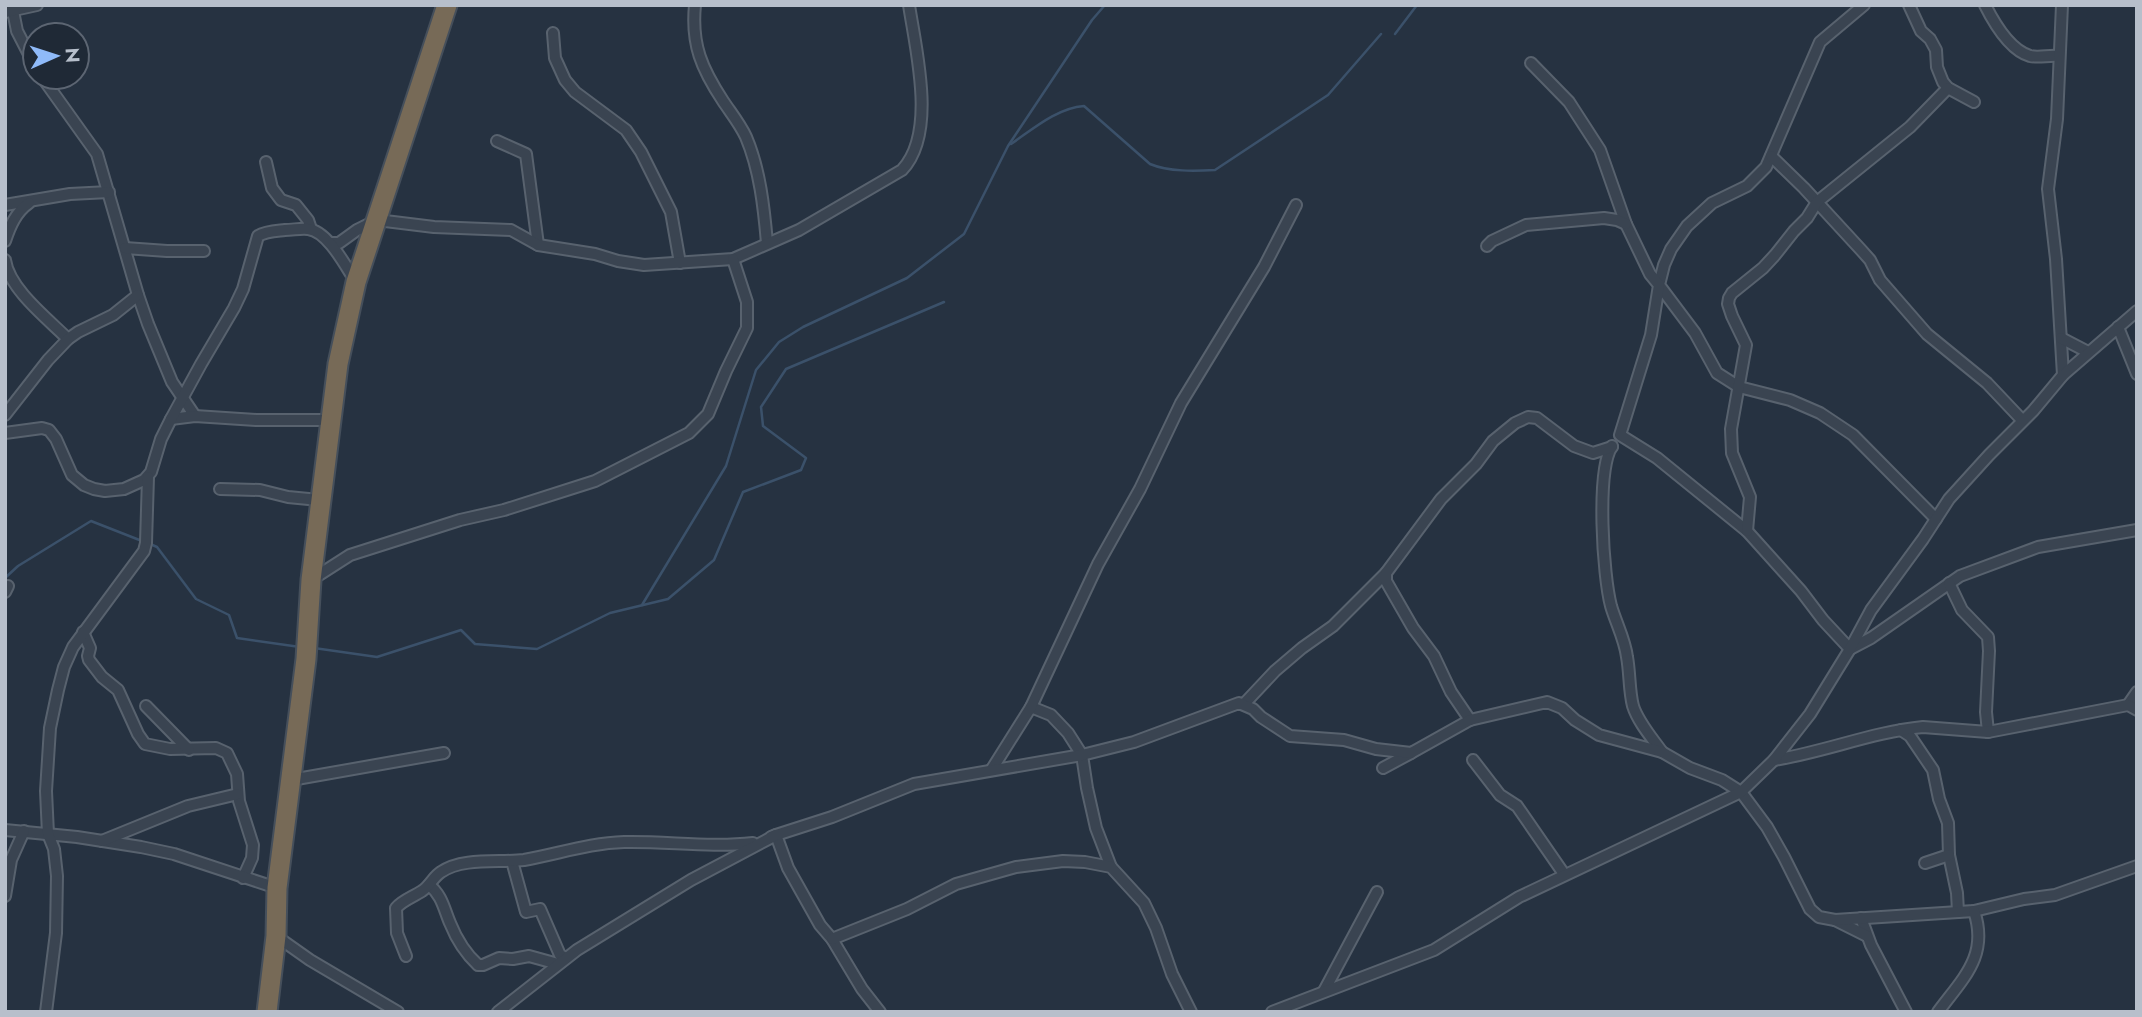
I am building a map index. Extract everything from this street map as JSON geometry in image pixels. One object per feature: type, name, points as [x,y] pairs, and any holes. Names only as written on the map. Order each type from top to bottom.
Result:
[{"type":"highway","points":[[267,1012],[276,936],[277,888],[306,659],[319,500],[338,364],[356,282],[447,5]]},
{"type":"street","points":[[21,39],[9,12],[36,5]]},
{"type":"street","points":[[695,5],[695,36],[702,66],[741,126],[753,155],[767,243]]},
{"type":"street","points":[[331,243],[339,243],[377,220],[434,227],[511,230],[538,246],[595,254],[644,265],[733,259],[799,230],[902,170],[911,159],[919,134],[920,88],[909,5]]},
{"type":"street","points":[[1662,751],[1633,706],[1627,655],[1611,604],[1602,506],[1608,453],[1620,435],[1651,335],[1661,272],[1671,249],[1687,226],[1712,203],[1747,186],[1761,173],[1772,156],[1821,42],[1864,5]]},
{"type":"street","points":[[1909,5],[1921,31],[1930,39],[1936,50],[1938,74],[1948,88],[1974,102]]},
{"type":"street","points":[[1985,5],[2013,46],[2027,55],[2059,56]]},
{"type":"street","points":[[2062,5],[2057,119],[2048,189],[2056,259],[2063,375]]},
{"type":"street","points":[[553,33],[555,58],[565,80],[575,92],[626,130],[641,152],[671,212],[680,263]]},
{"type":"street","points":[[1531,62],[1569,102],[1600,150],[1626,224],[1650,274],[1695,333],[1717,373],[1739,387],[1790,400],[1820,413],[1853,435],[1936,519]]},
{"type":"street","points":[[1747,531],[1750,497],[1730,441],[1746,345],[1732,316],[1729,299],[1732,293],[1775,255],[1817,202],[1910,127],[1948,88]]},
{"type":"street","points":[[53,91],[94,149],[138,295],[163,363],[172,383],[195,416]]},
{"type":"street","points":[[497,141],[527,154],[538,246]]},
{"type":"street","points":[[1772,156],[1870,260],[1880,279],[1920,327],[1987,383],[2022,420]]},
{"type":"street","points":[[266,162],[270,183],[275,192],[281,200],[296,205],[308,220],[311,229],[331,243],[356,282]]},
{"type":"street","points":[[5,205],[70,194],[109,192]]},
{"type":"street","points":[[5,241],[18,212],[32,200]]},
{"type":"street","points":[[992,769],[1031,707],[1098,564],[1140,489],[1181,403],[1264,267],[1296,205]]},
{"type":"street","points":[[1487,246],[1492,241],[1527,226],[1604,218],[1626,224]]},
{"type":"street","points":[[46,1012],[57,921],[55,856],[48,834],[46,790],[52,719],[64,667],[83,632],[144,551],[148,477],[161,439],[182,397],[234,309],[243,289],[258,236],[272,231],[311,229]]},
{"type":"street","points":[[125,248],[204,251]]},
{"type":"street","points":[[311,580],[350,555],[595,481],[689,433],[708,414],[747,328],[747,302],[733,259]]},
{"type":"street","points":[[5,260],[9,274],[18,288],[68,339]]},
{"type":"street","points":[[5,415],[68,339],[113,315],[138,295]]},
{"type":"street","points":[[1272,1012],[1434,950],[1519,897],[1741,792],[1774,760],[1810,714],[1871,610],[1960,486],[2033,411],[2063,375],[2137,312]]},
{"type":"street","points":[[2118,327],[2137,374]]},
{"type":"street","points":[[2060,338],[2088,352]]},
{"type":"street","points":[[171,419],[195,416],[256,421],[330,421]]},
{"type":"street","points":[[1244,704],[1301,648],[1333,626],[1385,573],[1441,499],[1476,464],[1493,441],[1516,423],[1528,417],[1537,418],[1574,446],[1593,453],[1612,447]]},
{"type":"street","points":[[5,433],[42,428],[50,430],[72,475],[94,489],[124,489],[148,477]]},
{"type":"street","points":[[1620,435],[1657,458],[1747,531],[1850,649]]},
{"type":"street","points":[[220,489],[266,491],[319,500]]},
{"type":"street","points":[[1850,649],[1871,638],[1960,576],[2038,547],[2137,530]]},
{"type":"street","points":[[1385,573],[1386,580],[1413,628],[1434,656],[1451,692],[1470,720]]},
{"type":"street","points":[[1949,583],[1962,610],[1988,637],[1988,732]]},
{"type":"street","points":[[83,632],[90,648],[89,660],[102,677],[118,690],[141,740],[162,748],[216,748],[225,751],[237,774],[237,794],[253,845],[252,858],[243,878]]},
{"type":"street","points":[[1774,760],[1901,730],[1923,727],[1988,732],[2132,707],[2137,692]]},
{"type":"street","points":[[1383,768],[1470,720],[1547,702],[1562,708],[1599,735],[1662,751],[1690,768],[1722,780],[1741,792],[1767,827],[1810,909],[1819,917],[1835,920],[1974,911],[2055,895],[2137,866]]},
{"type":"street","points":[[406,956],[397,933],[396,908],[429,885],[439,873],[454,866],[483,861],[512,861],[603,844],[651,842],[698,846],[754,843],[832,817],[914,784],[1082,755],[1134,742],[1231,705],[1244,704],[1290,736],[1343,740],[1376,749],[1411,752]]},
{"type":"street","points":[[146,706],[157,720],[190,750]]},
{"type":"street","points":[[1031,707],[1051,715],[1068,733],[1082,755],[1096,828],[1111,867],[1144,903],[1172,974],[1191,1012]]},
{"type":"street","points":[[1901,730],[1910,736],[1933,769],[1939,799],[1948,823],[1949,855],[1958,912]]},
{"type":"street","points":[[291,780],[444,753]]},
{"type":"street","points":[[1473,760],[1500,795],[1517,806],[1564,874]]},
{"type":"street","points":[[102,841],[188,806],[237,794]]},
{"type":"street","points":[[5,830],[102,841],[174,854],[277,888]]},
{"type":"street","points":[[5,896],[11,860],[24,831]]},
{"type":"street","points":[[776,835],[788,868],[820,925],[880,1012]]},
{"type":"street","points":[[498,1012],[562,961],[691,880],[776,835]]},
{"type":"street","points":[[1925,863],[1949,855]]},
{"type":"street","points":[[512,861],[526,912],[540,909],[562,961]]},
{"type":"street","points":[[832,939],[907,909],[956,884],[1016,867],[1063,861],[1111,867]]},
{"type":"street","points":[[429,885],[439,893],[454,932],[478,965],[500,957],[514,959],[529,956],[562,961]]},
{"type":"street","points":[[1324,990],[1377,892]]},
{"type":"street","points":[[1938,1012],[1970,969],[1977,954],[1979,935],[1974,911]]},
{"type":"street","points":[[1861,918],[1867,936],[1906,1012]]},
{"type":"street","points":[[1835,920],[1867,936]]},
{"type":"street","points":[[276,936],[310,960],[398,1012]]},
{"type":"waterway","points":[[642,605],[726,466],[756,370],[779,342],[803,327],[907,278],[964,234],[1008,146],[1092,20],[1105,5]]},
{"type":"waterway","points":[[1395,34],[1417,5]]},
{"type":"waterway","points":[[1011,144],[1055,115],[1084,106],[1150,164],[1174,170],[1215,170],[1328,95],[1381,34]]},
{"type":"waterway","points":[[314,648],[377,657],[461,630],[475,644],[537,649],[610,613],[668,599],[714,560],[743,492],[801,470],[806,458],[763,426],[761,407],[786,369],[944,302]]},
{"type":"waterway","points":[[5,578],[18,566],[91,521],[142,541]]},
{"type":"waterway","points":[[148,543],[157,547],[196,599],[229,615],[237,638],[300,647]]}]
